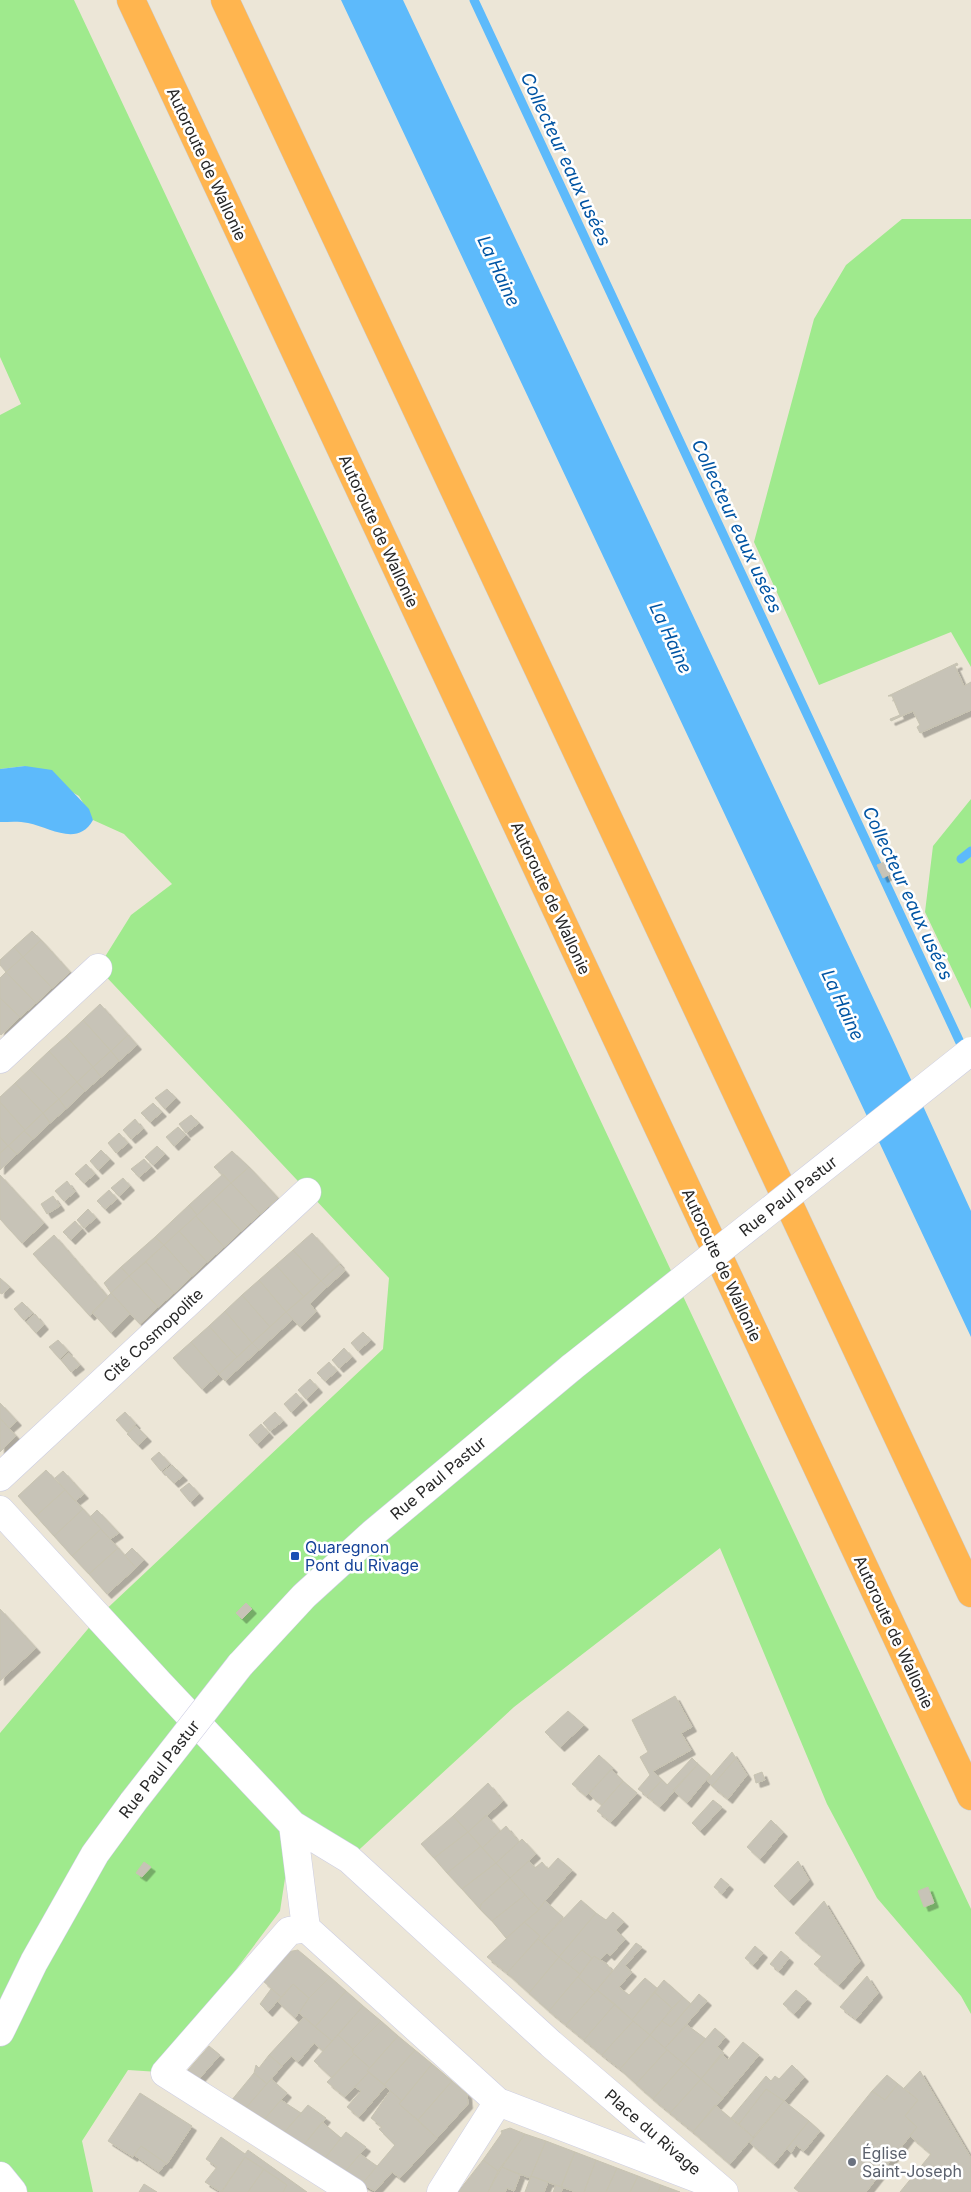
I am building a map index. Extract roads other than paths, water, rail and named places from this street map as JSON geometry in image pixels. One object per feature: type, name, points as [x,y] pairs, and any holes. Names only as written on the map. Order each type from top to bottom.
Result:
[{"type":"highway","name":"Autoroute de Wallonie","points":[[130,0],[971,1796]]},
{"type":"highway","points":[[225,0],[971,1594]]},
{"type":"street","points":[[0,1059],[98,968]]},
{"type":"street","name":"Rue Paul Pastur","points":[[0,2032],[34,1962],[95,1854],[133,1802],[240,1666],[304,1596],[372,1534],[572,1367],[971,1051]]},
{"type":"street","name":"Cité Cosmopolite","points":[[0,1477],[306,1192]]},
{"type":"street","name":"Place du Rivage","points":[[0,1510],[293,1825],[349,1859],[552,2044],[720,2189]]},
{"type":"street","points":[[293,1825],[298,1929],[165,2073],[353,2192]]},
{"type":"street","name":"Place du Rivage","points":[[298,1929],[498,2102],[720,2189]]},
{"type":"street","points":[[440,2192],[498,2102]]},
{"type":"street","points":[[0,2176],[13,2192]]},
{"type":"water","name":"La Haine","points":[[341,0],[403,0],[892,1038],[971,1211],[971,1337]]},
{"type":"water","points":[[25,766],[52,770],[89,809],[93,820],[87,828],[80,833],[64,834],[25,822],[0,822],[0,769]]},
{"type":"waterway","name":"Collecteur eaux usées","points":[[474,0],[964,1051]]},
{"type":"waterway","points":[[961,859],[971,851]]},
{"type":"place","name":"Quaregnon Pont du Rivage","points":[[295,1556]]},
{"type":"place","name":"Église Saint-Joseph","points":[[852,2162]]}]
